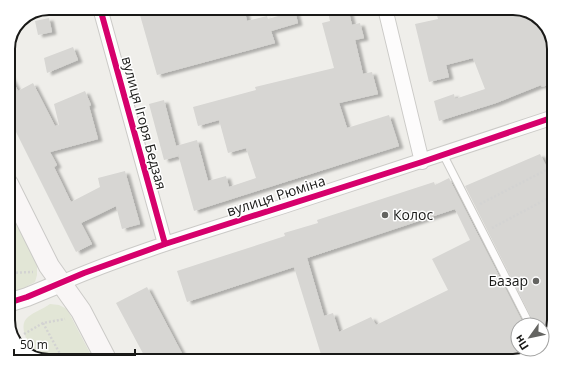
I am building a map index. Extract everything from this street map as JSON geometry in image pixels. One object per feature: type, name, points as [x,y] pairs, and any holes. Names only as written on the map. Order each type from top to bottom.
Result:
[{"type":"main road","points":[[15,198],[49,266],[81,311],[103,354]]},
{"type":"street","name":"вулиця Ігоря Бедзая","points":[[102,15],[165,244]]},
{"type":"street","points":[[387,15],[422,162]]},
{"type":"street","name":"вулиця Рюміна","points":[[15,301],[84,273],[165,244],[422,162],[547,119]]},
{"type":"lane","points":[[443,154],[526,317]]},
{"type":"path","points":[[470,208],[547,170]]},
{"type":"path","points":[[483,233],[547,199]]},
{"type":"path","points":[[15,272],[37,272]]},
{"type":"path","points":[[24,334],[43,323],[71,318]]},
{"type":"path","points":[[43,323],[60,354]]},
{"type":"green space","points":[[15,222],[37,265],[35,282],[15,292]]},
{"type":"green space","points":[[50,304],[59,305],[67,309],[90,354],[49,354],[40,353],[31,349],[23,326],[30,315]]},
{"type":"building","points":[[140,15],[246,15],[247,21],[267,16],[268,19],[282,15],[296,15],[298,23],[271,31],[275,43],[157,75]]},
{"type":"building","points":[[329,15],[350,15],[352,25],[360,23],[364,38],[355,40],[363,74],[372,72],[378,94],[339,103],[347,128],[389,115],[399,146],[194,211],[179,156],[164,160],[149,104],[164,100],[176,146],[197,140],[208,181],[226,176],[229,187],[256,178],[246,148],[228,153],[219,120],[198,126],[193,107],[256,90],[255,87],[334,68],[322,23],[330,21]]},
{"type":"building","points":[[437,15],[513,15],[522,16],[532,21],[544,34],[546,42],[547,85],[542,87],[541,85],[496,103],[439,121],[434,101],[454,94],[455,99],[485,89],[473,58],[446,65],[449,77],[429,82],[415,24],[438,19]]},
{"type":"building","points":[[49,18],[52,32],[38,35],[35,21]]},
{"type":"building","points":[[73,47],[78,60],[47,73],[44,58]]},
{"type":"building","points":[[33,83],[55,126],[59,125],[54,104],[85,91],[91,105],[89,106],[98,139],[50,152],[57,165],[54,167],[71,202],[100,187],[98,178],[125,171],[140,224],[122,229],[116,206],[81,223],[92,244],[76,252],[15,130],[15,85],[18,91]]},
{"type":"building","points":[[540,154],[547,168],[547,317],[531,317],[465,186]]},
{"type":"building","points":[[449,178],[520,317],[510,317],[510,354],[321,354],[294,267],[187,302],[177,271],[285,236],[284,233],[318,223],[317,220],[434,182],[435,185]],"holes":[[[455,209],[470,240],[432,259],[448,290],[376,325],[371,317],[339,332],[333,313],[324,316],[307,258]]]},
{"type":"building","points":[[147,287],[182,354],[143,354],[116,303]]},
{"type":"cycle path","points":[[102,15],[165,244]]},
{"type":"cycle path","points":[[15,301],[84,273],[165,244],[422,162],[547,119]]},
{"type":"place","name":"Колос","points":[[385,215]]},
{"type":"place","name":"Базар","points":[[536,281]]}]
